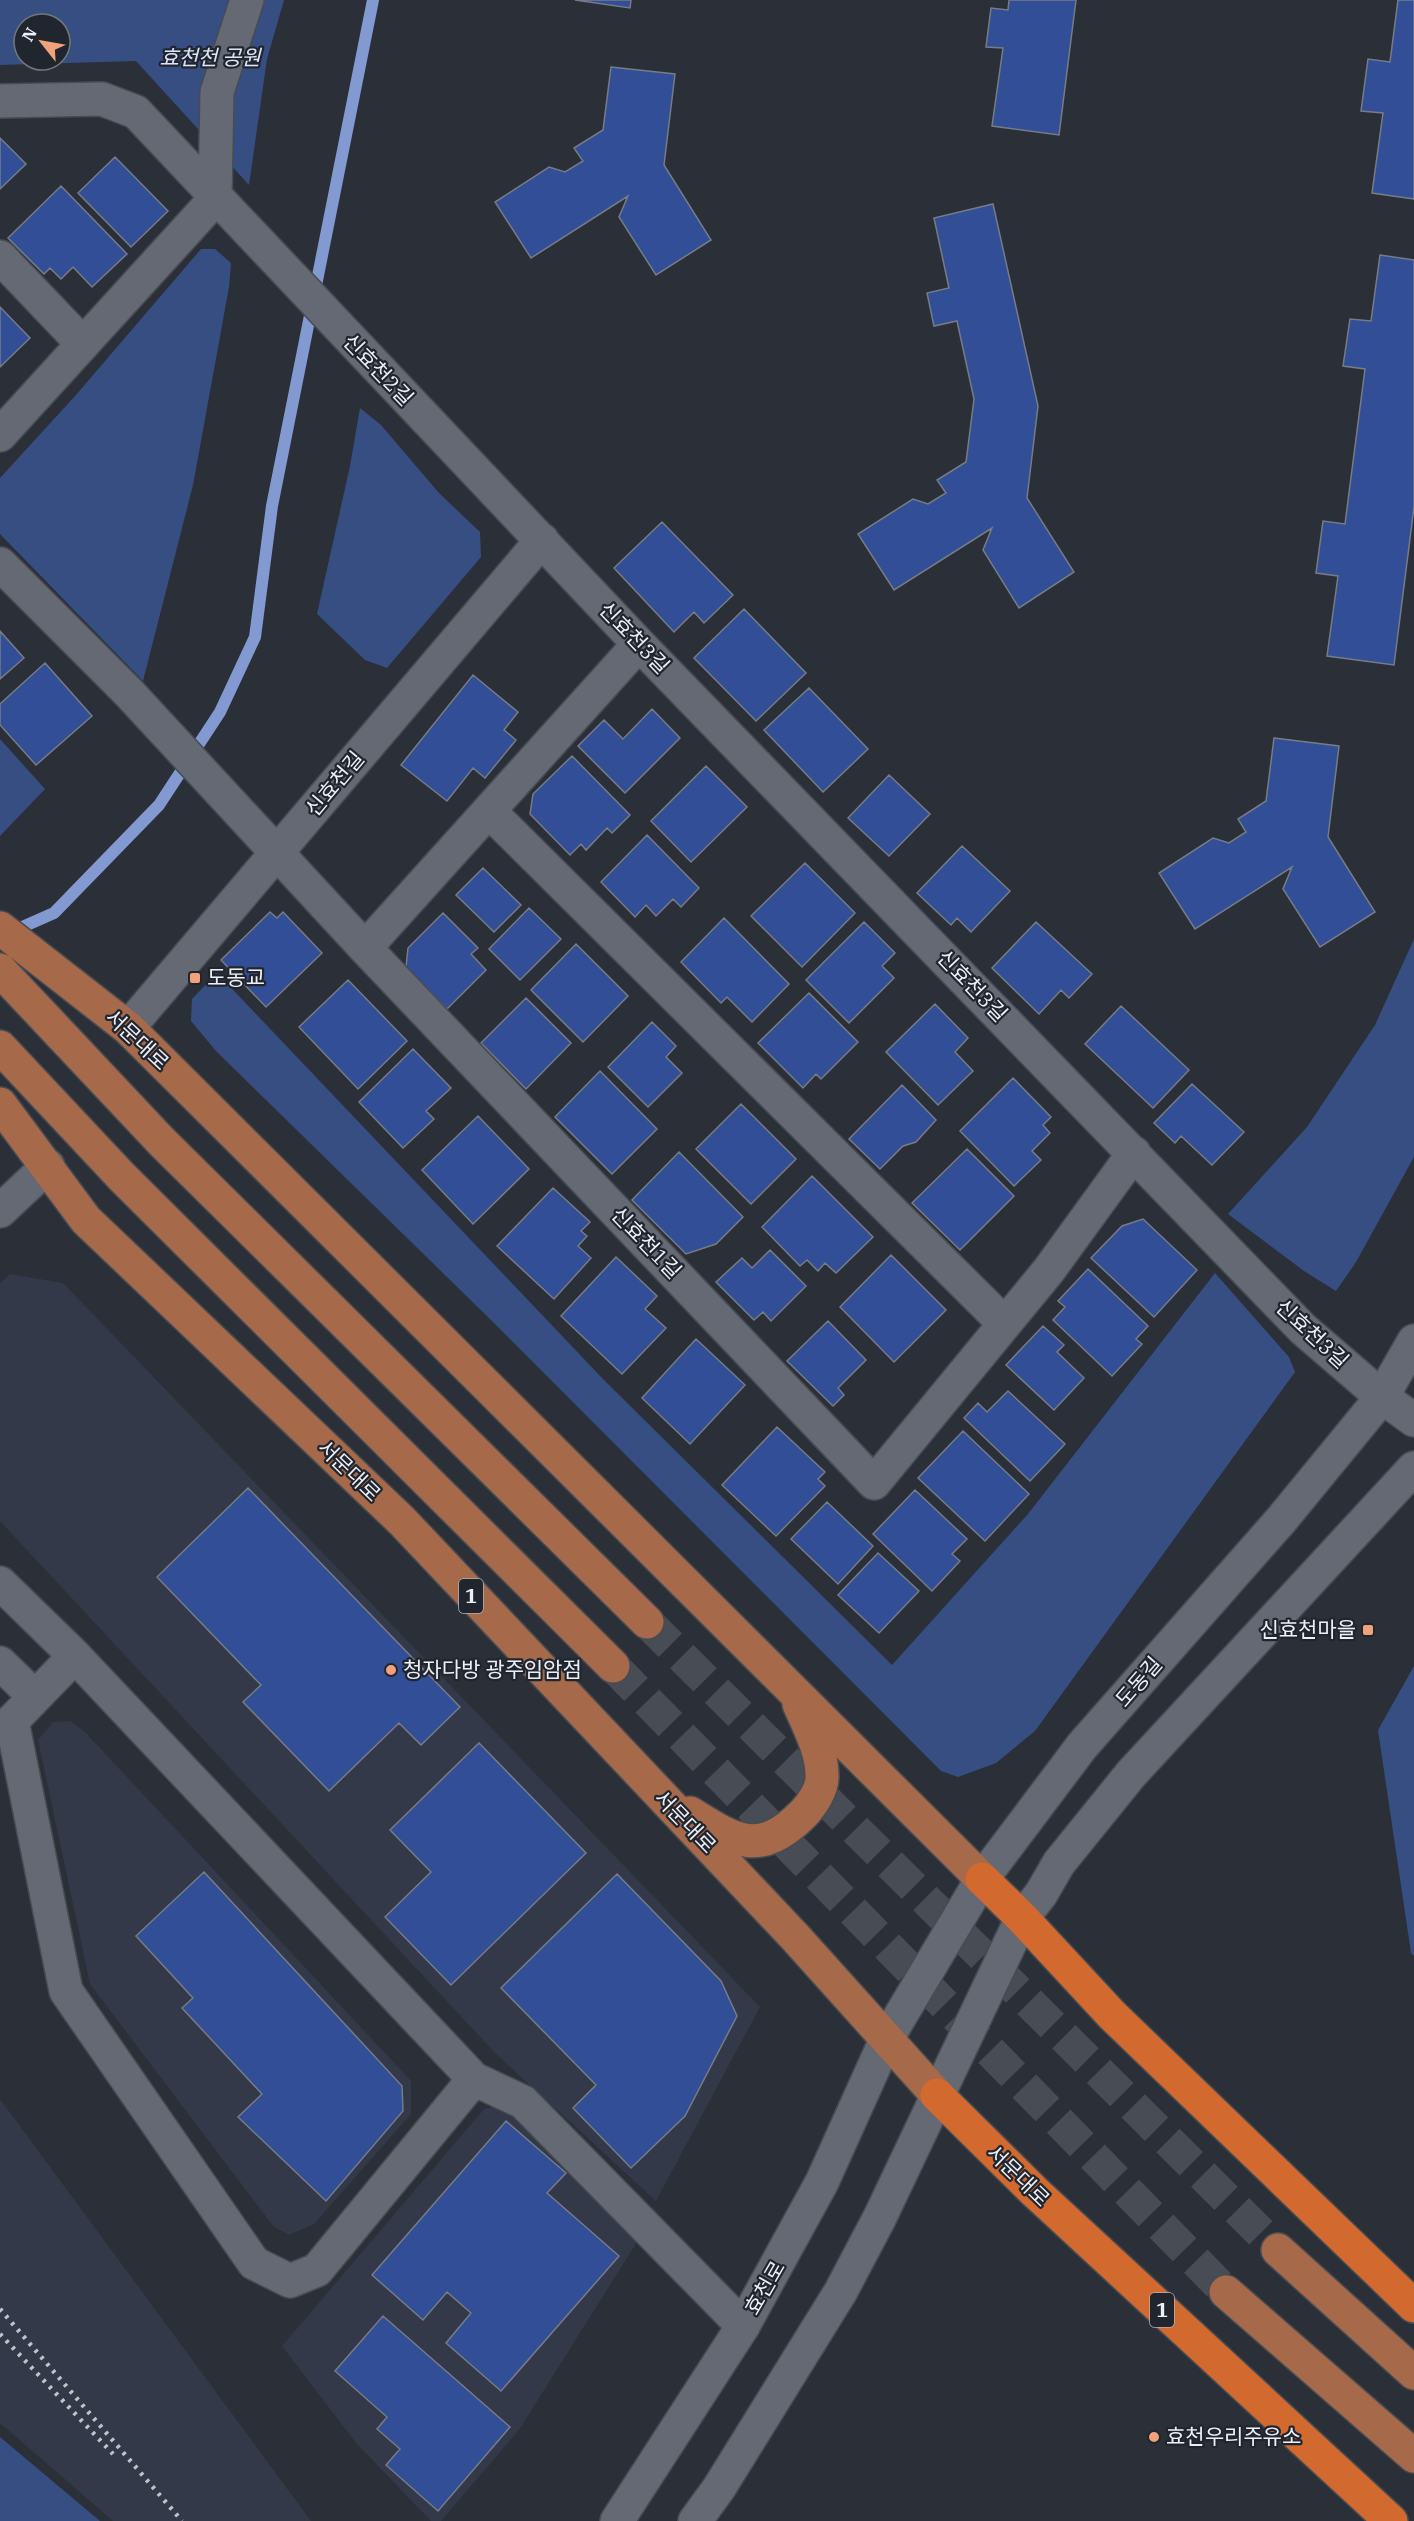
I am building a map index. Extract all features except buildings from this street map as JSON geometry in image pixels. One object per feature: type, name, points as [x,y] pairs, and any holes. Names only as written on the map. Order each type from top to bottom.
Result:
[{"type":"highway","name":"서문대로","points":[[982,1879],[1022,1918],[1112,2015],[1414,2306]]},
{"type":"highway","name":"서문대로","points":[[937,2095],[1035,2192],[1391,2521]]},
{"type":"main road","name":"서문대로","points":[[0,928],[128,1028],[794,1693],[906,1800],[982,1879]]},
{"type":"main road","points":[[6,977],[161,1141],[647,1622]]},
{"type":"main road","points":[[0,1047],[122,1178],[613,1666]]},
{"type":"main road","name":"서문대로","points":[[0,1104],[86,1220],[402,1521],[795,1938],[937,2095]]},
{"type":"main road","points":[[654,1789],[731,1836],[749,1842],[774,1838],[810,1808],[823,1781],[820,1757],[794,1693]]},
{"type":"main road","points":[[1278,2250],[1414,2373]]},
{"type":"main road","points":[[1226,2292],[1414,2456]]},
{"type":"street","points":[[0,435],[215,199],[217,92],[247,0]]},
{"type":"street","name":"신효천2길","points":[[0,101],[102,99],[136,112],[215,199],[542,540]]},
{"type":"street","points":[[0,257],[83,345]]},
{"type":"street","name":"신효천3길","points":[[542,540],[639,644],[1303,1329],[1382,1397],[1414,1420]]},
{"type":"street","name":"신효천길","points":[[128,1028],[542,540]]},
{"type":"street","points":[[0,564],[130,694],[277,853]]},
{"type":"street","points":[[365,948],[639,644]]},
{"type":"street","points":[[489,811],[1004,1323]]},
{"type":"street","name":"신효천1길","points":[[277,853],[873,1483],[1049,1270],[1134,1153]]},
{"type":"street","points":[[0,1211],[48,1166]]},
{"type":"street","name":"도동길","points":[[886,2040],[982,1879],[1082,1746],[1282,1519],[1382,1397],[1414,1341]]},
{"type":"street","points":[[695,2521],[719,2488],[842,2291],[880,2217],[1022,1918],[1041,1894],[1059,1863],[1131,1774],[1414,1468]]},
{"type":"street","points":[[0,1583],[75,1656],[474,2079],[523,2102],[743,2326]]},
{"type":"street","points":[[75,1656],[12,1721],[66,1990],[254,2264],[290,2281],[317,2270],[474,2079]]},
{"type":"street","points":[[0,1663],[35,1697]]},
{"type":"street","name":"효천로","points":[[617,2521],[743,2326],[822,2182],[886,2040]]},
{"type":"shaded area","points":[[10,1274],[63,1283],[760,2007],[656,2201],[495,2053],[0,1521],[0,1283]]},
{"type":"shaded area","points":[[70,1721],[84,1731],[411,2081],[411,2114],[314,2224],[289,2235],[273,2226],[90,1984],[38,1740],[53,1722]]},
{"type":"shaded area","points":[[0,2099],[311,2521],[113,2521],[0,2423]]},
{"type":"shaded area","points":[[502,2105],[637,2242],[519,2430],[441,2521],[431,2521],[356,2443],[282,2346],[484,2109]]},
{"type":"green space","name":"효천천 공원","points":[[0,0],[284,0],[267,59],[249,185],[136,61],[72,63],[72,12],[12,12],[12,65],[0,65]]},
{"type":"green space","points":[[201,249],[215,249],[231,263],[229,287],[193,485],[143,681],[0,534],[0,478],[76,395]]},
{"type":"green space","points":[[360,408],[381,425],[439,493],[480,532],[481,557],[387,668],[365,660],[317,614],[350,466]]},
{"type":"green space","points":[[0,739],[45,789],[0,836]]},
{"type":"green space","points":[[1414,939],[1414,1157],[1356,1262],[1336,1291],[1304,1271],[1228,1214],[1307,1127],[1375,1025]]},
{"type":"green space","points":[[217,973],[603,1379],[892,1665],[1028,1514],[1215,1273],[1289,1357],[1295,1372],[1035,1731],[996,1763],[958,1777],[941,1771],[494,1323],[216,1051],[191,1021],[192,999]]},
{"type":"green space","points":[[1414,1666],[1414,1956],[1411,1953],[1378,1730]]},
{"type":"green space","points":[[0,2437],[94,2516],[100,2521],[0,2521]]},
{"type":"waterway","points":[[11,932],[54,913],[159,805],[220,712],[255,637],[272,506],[373,0]]},
{"type":"tunnel","points":[[647,1622],[1278,2250]]},
{"type":"tunnel","points":[[613,1666],[1226,2292]]},
{"type":"railway","points":[[0,2309],[182,2521]]},
{"type":"railway","points":[[0,2334],[113,2454]]},
{"type":"place","name":"도동교","points":[[195,978]]},
{"type":"place","name":"신효천마을","points":[[1368,1630]]},
{"type":"place","name":"청자다방 광주임암점","points":[[391,1670]]},
{"type":"place","name":"효천우리주유소","points":[[1154,2437]]}]
